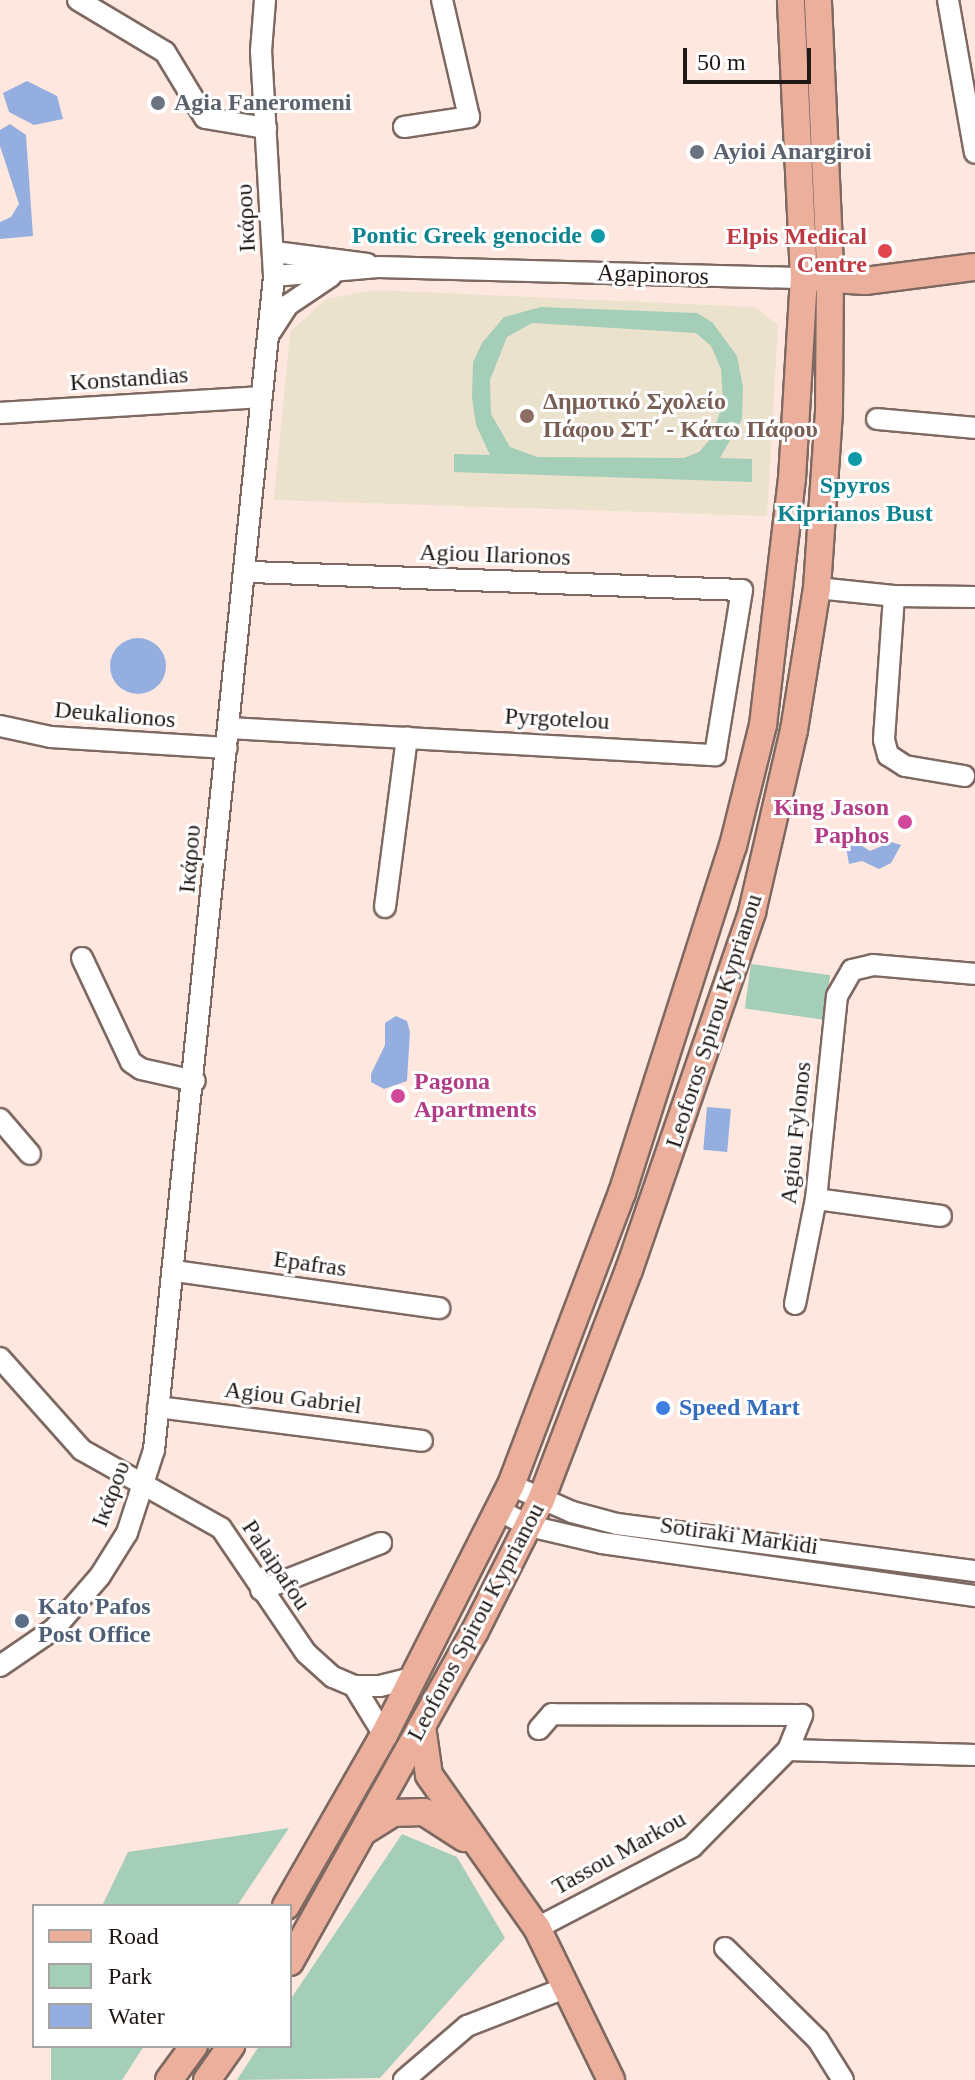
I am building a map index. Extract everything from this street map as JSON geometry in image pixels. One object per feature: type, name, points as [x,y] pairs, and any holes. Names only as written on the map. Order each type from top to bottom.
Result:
[{"type":"main road","name":"Leoforos Spirou Kyprianou","points":[[292,1959],[366,1830],[541,1500],[629,1270],[740,954],[776,816],[817,588],[829,410],[791,0]]},
{"type":"main road","name":"Leoforos Spirou Kyprianou","points":[[287,1904],[415,1677],[511,1485],[558,1370],[658,1085],[733,846],[763,725],[783,584],[817,278],[818,0]]},
{"type":"main road","name":"Agapinoros","points":[[817,278],[865,281],[975,267]]},
{"type":"main road","points":[[422,1726],[429,1775],[537,1928],[611,2080]]},
{"type":"main road","points":[[366,1830],[393,1813],[424,1812],[477,1847]]},
{"type":"main road","points":[[169,2080],[193,2048]]},
{"type":"main road","points":[[207,2080],[230,2048]]},
{"type":"street","points":[[78,0],[165,52],[205,118],[266,128]]},
{"type":"street","name":"Ικάρου","points":[[0,1666],[40,1641],[100,1576],[127,1533],[145,1487],[158,1407],[195,1081],[274,276],[261,51],[265,0]]},
{"type":"street","points":[[404,127],[469,117],[442,0]]},
{"type":"street","points":[[948,0],[975,153]]},
{"type":"street","name":"Agapinoros","points":[[275,252],[378,267],[817,278]]},
{"type":"street","name":"Agapinoros","points":[[274,276],[378,267]]},
{"type":"street","points":[[268,338],[288,305],[335,273]]},
{"type":"street","name":"Konstandias","points":[[0,413],[261,397]]},
{"type":"street","points":[[877,419],[975,428]]},
{"type":"street","name":"Agiou Ilarionos","points":[[246,572],[742,590]]},
{"type":"street","points":[[817,588],[894,596],[975,597]]},
{"type":"street","name":"Pyrgotelou","points":[[228,738],[407,737],[715,755],[742,590]]},
{"type":"street","points":[[894,596],[884,740],[888,755],[905,766],[964,776]]},
{"type":"street","name":"Deukalionos","points":[[0,726],[65,739],[228,738]]},
{"type":"street","points":[[385,907],[407,737]]},
{"type":"street","points":[[82,958],[135,1066],[195,1081]]},
{"type":"street","name":"Agiou Fylonos","points":[[795,1304],[816,1199],[837,996],[852,970],[873,965],[975,974]]},
{"type":"street","points":[[0,1119],[30,1154]]},
{"type":"street","points":[[816,1199],[941,1216]]},
{"type":"street","name":"Epafras","points":[[175,1271],[439,1308]]},
{"type":"street","name":"Palaipafou","points":[[0,1358],[82,1450],[221,1528],[306,1653],[333,1677],[354,1686]]},
{"type":"street","name":"Agiou Gabriel","points":[[158,1407],[422,1441]]},
{"type":"street","name":"Sotiraki Markidi","points":[[511,1485],[541,1500],[617,1524],[975,1571]]},
{"type":"street","name":"Sotiraki Markidi","points":[[500,1511],[529,1526],[602,1543],[975,1596]]},
{"type":"street","points":[[261,1590],[381,1543]]},
{"type":"street","points":[[0,1684],[40,1641]]},
{"type":"street","points":[[354,1686],[380,1686],[415,1677]]},
{"type":"street","points":[[354,1686],[384,1735]]},
{"type":"street","name":"Tassou Markou","points":[[537,1928],[692,1847],[788,1750],[802,1715],[552,1714],[539,1729]]},
{"type":"street","points":[[788,1750],[975,1755]]},
{"type":"street","points":[[725,1948],[818,2040],[843,2080]]},
{"type":"street","points":[[404,2080],[467,2026],[565,1988]]},
{"type":"shaded area","name":"Δημοτικό Σχολείο Πάφου ΣΤ΄ - Κάτω Πάφου","points":[[374,290],[755,307],[778,325],[767,516],[274,500],[290,332],[326,299]]},
{"type":"green space","points":[[541,307],[697,313],[712,322],[737,356],[743,387],[742,419],[720,458],[752,459],[752,482],[454,472],[454,454],[490,455],[476,425],[472,398],[473,362],[482,343],[504,317]],"holes":[[[532,323],[696,333],[711,346],[721,369],[723,402],[712,437],[699,452],[684,458],[537,457],[510,447],[491,414],[490,380],[507,337]]]},
{"type":"green space","points":[[751,964],[830,975],[824,1020],[745,1009]]},
{"type":"green space","points":[[289,1828],[238,1904],[103,1904],[128,1852]]},
{"type":"green space","points":[[402,1834],[457,1857],[505,1938],[380,2078],[237,2080],[258,2048],[292,2048],[292,1997]]},
{"type":"green space","points":[[51,2048],[143,2048],[122,2080],[51,2080]]},
{"type":"water","points":[[27,81],[57,96],[63,119],[34,125],[9,112],[3,93]]},
{"type":"water","points":[[10,124],[26,135],[33,236],[0,239],[0,222],[11,217],[19,204],[0,146],[0,130]]},
{"type":"water","points":[[138,638],[158,646],[166,666],[158,686],[138,694],[118,686],[110,666],[118,646]]},
{"type":"water","points":[[854,841],[870,851],[891,842],[901,845],[891,863],[879,869],[862,861],[849,864],[846,847]]},
{"type":"water","points":[[396,1016],[407,1021],[410,1032],[407,1081],[384,1089],[371,1082],[371,1074],[385,1045],[385,1023]]},
{"type":"water","points":[[707,1107],[731,1109],[727,1152],[703,1150]]},
{"type":"place","name":"Agia Faneromeni","points":[[158,103]]},
{"type":"place","name":"Ayioi Anargiroi","points":[[697,152]]},
{"type":"place","name":"Pontic Greek genocide","points":[[598,236]]},
{"type":"place","name":"Elpis Medical Centre","points":[[885,251]]},
{"type":"place","name":"Δημοτικό Σχολείο Πάφου ΣΤ΄ - Κάτω Πάφου","points":[[527,416]]},
{"type":"place","name":"Spyros Kiprianos Bust","points":[[855,459]]},
{"type":"place","name":"King Jason Paphos","points":[[905,822]]},
{"type":"place","name":"Pagona Apartments","points":[[398,1096]]},
{"type":"place","name":"Speed Mart","points":[[663,1408]]},
{"type":"place","name":"Kato Pafos Post Office","points":[[22,1621]]}]
